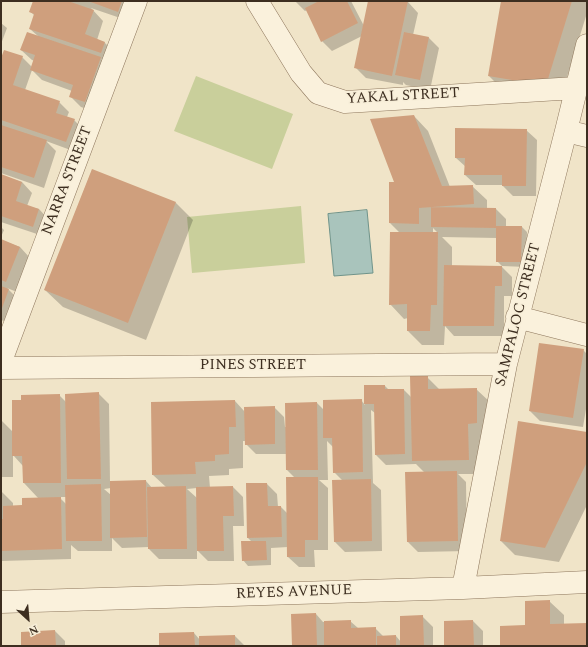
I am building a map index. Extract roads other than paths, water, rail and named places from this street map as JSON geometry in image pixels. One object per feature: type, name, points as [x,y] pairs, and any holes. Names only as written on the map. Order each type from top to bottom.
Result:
[{"type":"street","name":"NARRA STREET","points":[[1,361],[136,1]]},
{"type":"street","name":"YAKAL STREET","points":[[257,1],[301,73],[318,93],[345,102],[576,88]]},
{"type":"street","name":"SAMPALOC STREET","points":[[463,588],[506,364],[517,317],[577,134],[576,88],[587,45]]},
{"type":"street","points":[[517,317],[587,335]]},
{"type":"street","name":"PINES STREET","points":[[1,368],[506,364]]},
{"type":"street","name":"REYES AVENUE","points":[[1,602],[463,588],[587,582]]},
{"type":"water","points":[[367,210],[373,273],[334,276],[328,214]]}]
